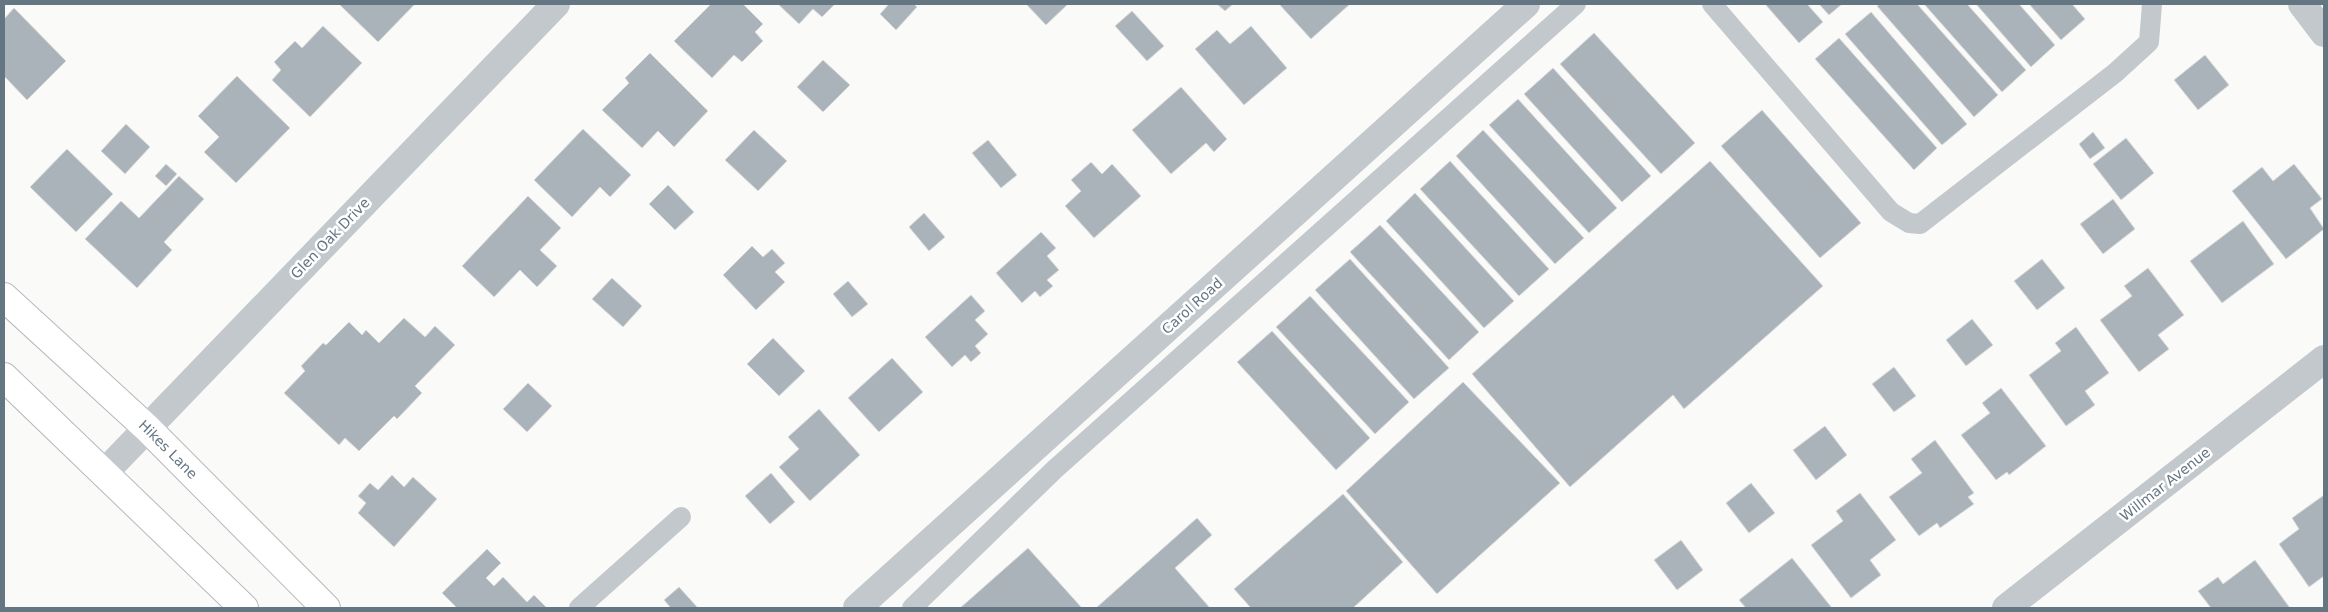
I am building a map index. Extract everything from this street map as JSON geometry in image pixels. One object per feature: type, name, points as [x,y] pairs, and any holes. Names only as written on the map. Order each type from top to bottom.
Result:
[{"type":"main road","name":"Hikes Lane","points":[[4,298],[147,428],[326,608]]},
{"type":"main road","points":[[4,377],[244,608]]},
{"type":"street","name":"Glen Oak Drive","points":[[104,473],[556,4]]},
{"type":"street","name":"Carol Road","points":[[857,608],[1526,4]]},
{"type":"street","points":[[2302,4],[2324,33]]},
{"type":"street","name":"Willmar Avenue","points":[[2006,608],[2324,359]]},
{"type":"lane","points":[[912,608],[1062,464],[1576,4]]},
{"type":"lane","points":[[1712,4],[1891,212],[1909,223],[1920,224],[2115,73],[2149,42],[2152,4]]},
{"type":"lane","points":[[579,608],[681,517]]},
{"type":"building","points":[[339,4],[415,4],[378,42]]},
{"type":"building","points":[[711,4],[743,4],[763,24],[755,32],[763,41],[742,62],[734,55],[712,78],[674,41]]},
{"type":"building","points":[[778,4],[835,4],[822,17],[813,9],[799,24]]},
{"type":"building","points":[[889,4],[914,4],[917,7],[896,30],[880,14]]},
{"type":"building","points":[[1026,4],[1068,4],[1046,25]]},
{"type":"building","points":[[1217,4],[1233,4],[1225,11]]},
{"type":"building","points":[[1279,4],[1350,4],[1311,39]]},
{"type":"building","points":[[1765,4],[1807,4],[1823,22],[1799,43]]},
{"type":"building","points":[[1819,4],[1842,4],[1829,15]]},
{"type":"building","points":[[1880,4],[1917,4],[1998,95],[1974,117],[1877,6]]},
{"type":"building","points":[[1924,4],[1967,4],[2026,70],[2002,92]]},
{"type":"building","points":[[1976,4],[2019,4],[2055,45],[2031,67]]},
{"type":"building","points":[[2029,4],[2072,4],[2085,19],[2061,40]]},
{"type":"building","points":[[14,8],[66,61],[27,100],[4,76],[4,19]]},
{"type":"building","points":[[1132,11],[1164,46],[1147,61],[1115,26]]},
{"type":"building","points":[[1871,12],[1967,124],[1942,145],[1845,34]]},
{"type":"building","points":[[323,26],[362,63],[310,117],[272,80],[281,70],[274,62],[295,41],[302,48]]},
{"type":"building","points":[[1251,26],[1287,68],[1244,105],[1195,49],[1217,30],[1230,44]]},
{"type":"building","points":[[1594,33],[1695,143],[1661,174],[1560,64]]},
{"type":"building","points":[[1839,38],[1937,148],[1914,170],[1815,59]]},
{"type":"building","points":[[650,53],[708,111],[674,147],[658,131],[642,148],[602,110],[629,83],[625,78]]},
{"type":"building","points":[[2205,55],[2229,85],[2198,110],[2174,80]]},
{"type":"building","points":[[823,60],[850,85],[823,112],[797,87]]},
{"type":"building","points":[[1553,68],[1651,176],[1622,202],[1524,94]]},
{"type":"building","points":[[237,76],[290,128],[236,183],[204,152],[219,137],[198,116]]},
{"type":"building","points":[[1181,87],[1227,139],[1214,152],[1206,143],[1171,174],[1132,130]]},
{"type":"building","points":[[1518,99],[1617,208],[1589,233],[1489,125]]},
{"type":"building","points":[[1762,110],[1861,223],[1820,258],[1721,146]]},
{"type":"building","points":[[126,124],[150,147],[125,174],[101,151]]},
{"type":"building","points":[[583,129],[631,175],[610,197],[600,187],[572,217],[534,180]]},
{"type":"building","points":[[754,130],[787,161],[758,191],[725,160]]},
{"type":"building","points":[[1483,130],[1584,238],[1555,264],[1456,156]]},
{"type":"building","points":[[2093,132],[2105,148],[2090,159],[2079,144]]},
{"type":"building","points":[[2126,138],[2154,173],[2121,200],[2093,164]]},
{"type":"building","points":[[988,140],[1017,175],[1001,188],[972,153]]},
{"type":"building","points":[[67,149],[113,194],[76,232],[30,187]]},
{"type":"building","points":[[1450,161],[1549,269],[1519,296],[1420,189]]},
{"type":"building","points":[[1710,161],[1823,286],[1684,409],[1673,395],[1570,487],[1472,374]]},
{"type":"building","points":[[1091,162],[1102,174],[1112,164],[1141,196],[1094,238],[1065,206],[1081,191],[1071,180]]},
{"type":"building","points":[[166,164],[177,174],[166,186],[155,176]]},
{"type":"building","points":[[2294,164],[2322,199],[2310,208],[2324,229],[2286,259],[2232,191],[2262,167],[2273,181]]},
{"type":"building","points":[[179,176],[204,199],[164,242],[172,250],[137,288],[85,239],[121,201],[139,218]]},
{"type":"building","points":[[668,185],[694,212],[675,230],[649,204]]},
{"type":"building","points":[[1415,193],[1514,301],[1484,328],[1386,221]]},
{"type":"building","points":[[528,196],[561,228],[540,250],[557,266],[537,287],[520,270],[494,297],[462,266]]},
{"type":"building","points":[[2113,199],[2135,229],[2103,254],[2080,224]]},
{"type":"building","points":[[924,213],[945,237],[929,251],[909,227]]},
{"type":"building","points":[[2243,221],[2274,264],[2222,303],[2190,261]]},
{"type":"building","points":[[1380,225],[1479,332],[1449,360],[1350,252]]},
{"type":"building","points":[[1041,232],[1056,248],[1047,256],[1059,270],[1047,280],[1053,286],[1040,297],[1035,291],[1022,303],[996,273]]},
{"type":"building","points":[[752,246],[763,257],[772,249],[785,263],[775,272],[785,282],[756,310],[723,275]]},
{"type":"building","points":[[1350,259],[1449,368],[1414,399],[1315,290]]},
{"type":"building","points":[[2042,259],[2065,288],[2037,310],[2014,281]]},
{"type":"building","points":[[2148,268],[2184,315],[2158,335],[2169,349],[2139,372],[2100,320],[2132,296],[2124,286]]},
{"type":"building","points":[[612,278],[642,306],[623,327],[592,299]]},
{"type":"building","points":[[848,281],[868,304],[852,317],[833,294]]},
{"type":"building","points":[[971,295],[985,311],[975,320],[988,334],[975,346],[981,353],[971,362],[965,355],[952,367],[925,337]]},
{"type":"building","points":[[1310,296],[1409,402],[1375,434],[1276,327]]},
{"type":"building","points":[[404,318],[425,337],[435,326],[455,345],[415,386],[422,393],[397,419],[394,416],[359,451],[345,438],[339,445],[284,393],[305,371],[301,366],[323,343],[326,345],[349,322],[362,335],[366,330],[379,343]]},
{"type":"building","points":[[1972,319],[1993,345],[1966,366],[1946,340]]},
{"type":"building","points":[[2076,327],[2109,373],[2085,391],[2095,405],[2066,426],[2029,375],[2061,351],[2055,343]]},
{"type":"building","points":[[1272,331],[1370,438],[1336,470],[1237,362]]},
{"type":"building","points":[[773,338],[805,371],[779,396],[747,364]]},
{"type":"building","points":[[892,358],[923,392],[879,432],[848,398]]},
{"type":"building","points":[[1894,367],[1916,396],[1894,412],[1872,384]]},
{"type":"building","points":[[1463,382],[1560,483],[1437,594],[1346,491]]},
{"type":"building","points":[[528,383],[552,406],[527,432],[503,409]]},
{"type":"building","points":[[2001,388],[2046,446],[2009,475],[2007,472],[1996,480],[1961,435],[1990,413],[1982,403]]},
{"type":"building","points":[[819,409],[860,455],[810,501],[779,467],[799,449],[788,437]]},
{"type":"building","points":[[1825,426],[1847,455],[1816,480],[1793,450]]},
{"type":"building","points":[[1935,440],[1974,493],[1968,497],[1974,504],[1940,528],[1937,523],[1919,536],[1889,497],[1922,473],[1911,459]]},
{"type":"building","points":[[771,473],[795,502],[770,524],[745,496]]},
{"type":"building","points":[[392,475],[404,487],[413,477],[437,499],[394,547],[358,513],[366,503],[358,496],[370,483],[378,490]]},
{"type":"building","points":[[1751,483],[1775,513],[1749,533],[1726,503]]},
{"type":"building","points":[[1860,493],[1896,540],[1870,560],[1881,575],[1851,598],[1811,545],[1843,521],[1836,511]]},
{"type":"building","points":[[1343,494],[1403,562],[1353,608],[1251,608],[1234,589]]},
{"type":"building","points":[[2324,495],[2324,576],[2309,587],[2279,544],[2299,529],[2292,518]]},
{"type":"building","points":[[1197,518],[1212,535],[1175,568],[1210,608],[1096,608]]},
{"type":"building","points":[[1681,540],[1703,570],[1677,590],[1654,560]]},
{"type":"building","points":[[1028,548],[1082,608],[960,608],[968,601]]},
{"type":"building","points":[[487,549],[501,563],[486,578],[494,586],[503,577],[527,602],[534,595],[547,608],[457,608],[442,593]]},
{"type":"building","points":[[1792,558],[1832,608],[1746,608],[1739,600]]},
{"type":"building","points":[[2255,560],[2290,608],[2211,608],[2198,591],[2218,577],[2223,584]]},
{"type":"building","points":[[679,587],[698,608],[671,608],[664,600]]}]
